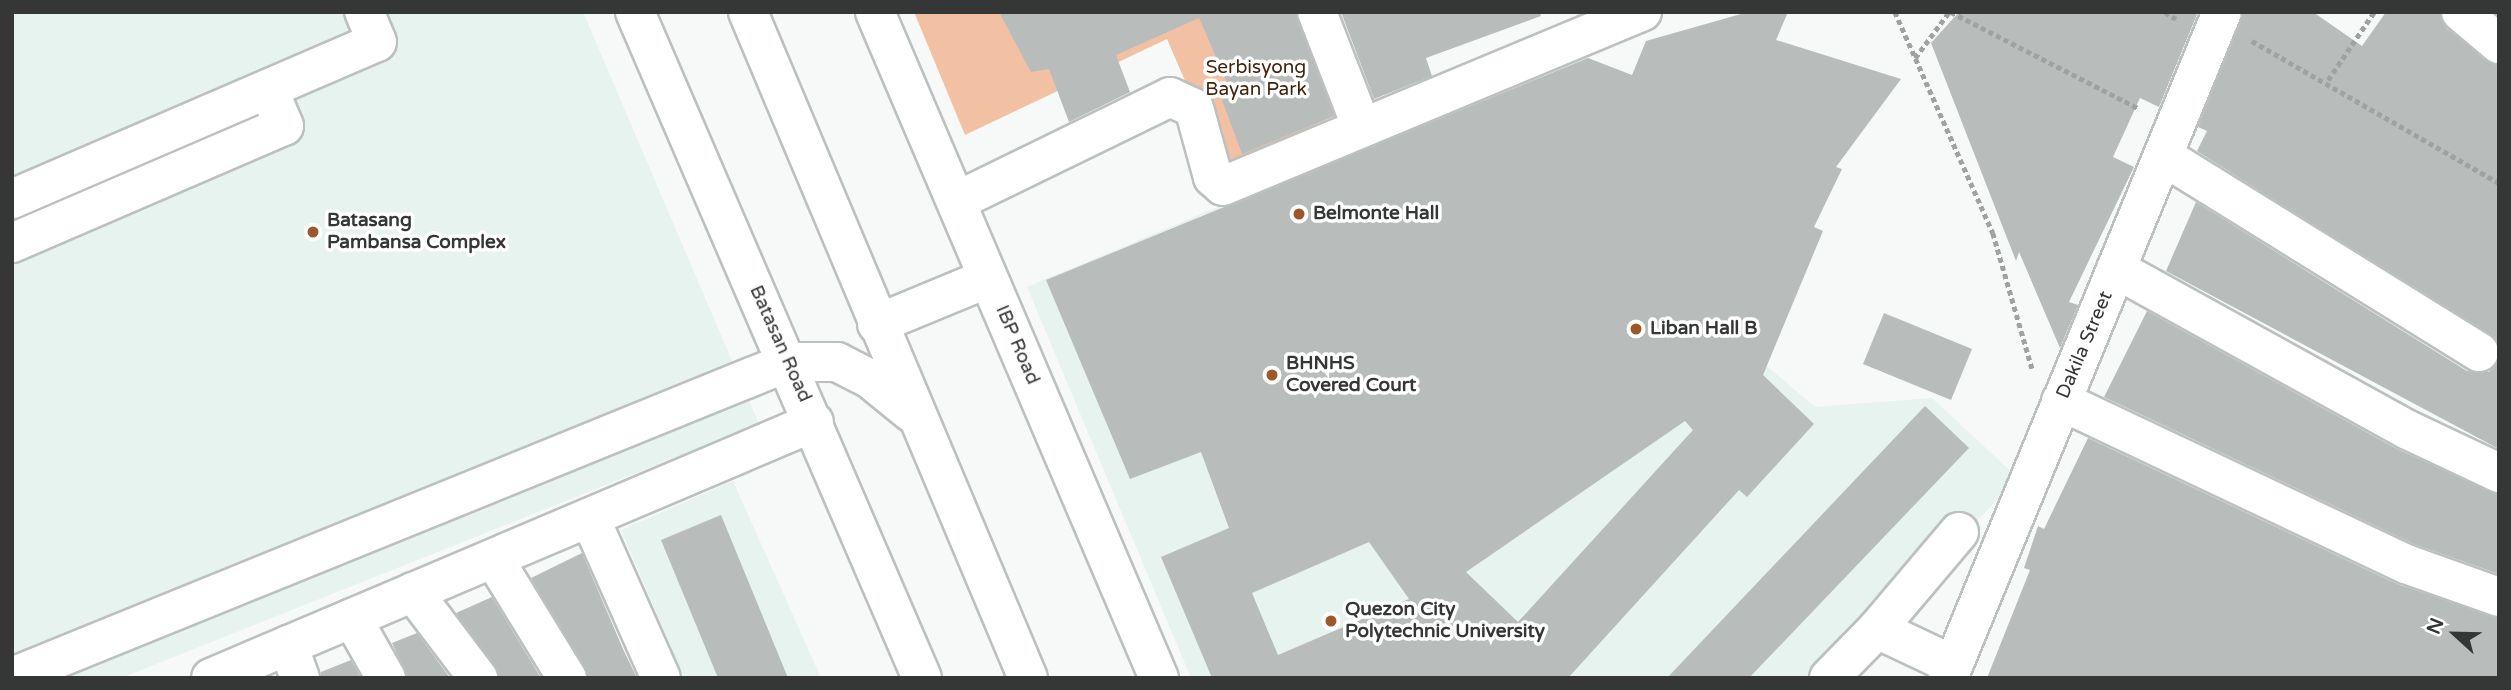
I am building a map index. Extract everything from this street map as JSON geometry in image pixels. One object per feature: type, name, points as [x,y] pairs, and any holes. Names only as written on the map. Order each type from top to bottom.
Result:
[{"type":"street","points":[[12,199],[376,42],[364,12]]},
{"type":"street","name":"Batasan Road","points":[[635,12],[814,422],[922,678]]},
{"type":"street","points":[[748,12],[1028,678]]},
{"type":"street","name":"IBP Road","points":[[875,12],[1159,678]]},
{"type":"street","points":[[1317,12],[1362,128]]},
{"type":"street","points":[[957,201],[1170,97],[1194,108],[1213,177],[1223,186],[1642,12]]},
{"type":"street","points":[[2461,12],[2499,44]]},
{"type":"street","name":"Dakila Street","points":[[1950,671],[2221,16]]},
{"type":"street","points":[[12,243],[284,126],[270,90]]},
{"type":"street","points":[[2169,141],[2479,352]]},
{"type":"street","points":[[2116,269],[2408,430],[2499,473]]},
{"type":"street","points":[[877,324],[988,278]]},
{"type":"street","points":[[12,677],[788,362],[836,362],[869,378],[916,416]]},
{"type":"street","points":[[2062,401],[2406,564],[2499,597]]},
{"type":"street","points":[[222,675],[294,661],[352,618],[814,422]]},
{"type":"street","points":[[590,518],[661,678]]},
{"type":"street","points":[[1829,678],[1878,629],[1959,532]]},
{"type":"street","points":[[494,559],[567,678]]},
{"type":"street","points":[[413,592],[478,678]]},
{"type":"street","points":[[352,618],[386,678]]},
{"type":"street","points":[[1878,629],[1950,671]]},
{"type":"path","points":[[1895,12],[1993,233],[2039,394],[2062,401]]},
{"type":"path","points":[[1915,58],[1950,12],[2169,141]]},
{"type":"path","points":[[2328,80],[2374,12]]},
{"type":"path","points":[[2221,16],[2499,183]]},
{"type":"shaded area","name":"Batasang Pambansa Complex","points":[[12,12],[583,12],[759,424],[121,678],[12,678]]},
{"type":"shaded area","points":[[1533,75],[1582,209],[1815,407],[1932,398],[2018,478],[1827,678],[1191,678],[1027,287]]},
{"type":"shaded area","points":[[733,481],[821,678],[684,678],[621,530]]},
{"type":"green space","name":"Serbisyong Bayan Park","points":[[914,12],[1304,12],[1343,112],[1222,167],[1167,39],[965,135]]},
{"type":"building","points":[[999,12],[1296,12],[1334,116],[1242,154],[1222,100],[1233,96],[1199,18],[1116,55],[1130,92],[1069,122],[1049,69],[1031,72]]},
{"type":"building","points":[[1341,12],[1540,12],[1541,16],[1426,58],[1432,76],[1374,99]]},
{"type":"building","points":[[1748,12],[1788,12],[1776,40],[1901,79],[1836,167],[1842,169],[1814,227],[1823,231],[1763,375],[1814,424],[1747,497],[1739,490],[1568,678],[1212,678],[1161,557],[1229,528],[1201,452],[1130,479],[1046,280],[1588,58],[1632,75],[1646,41]],"holes":[[[1685,421],[1693,430],[1518,622],[1466,572]],[[1369,542],[1409,599],[1278,655],[1252,593]]]},
{"type":"building","points":[[1959,12],[2198,12],[2159,107],[2140,98],[2113,157],[2134,167],[2069,302],[2078,305],[2060,348],[2019,252],[2016,261],[1931,43]]},
{"type":"building","points":[[2243,12],[2313,12],[2362,46],[2386,12],[2440,12],[2447,29],[2499,65],[2499,343],[2197,151],[2207,131],[2198,127]]},
{"type":"building","points":[[2196,202],[2467,371],[2489,372],[2499,360],[2499,449],[2166,271]]},
{"type":"building","points":[[2147,311],[2397,449],[2499,495],[2499,574],[2414,544],[2104,397]]},
{"type":"building","points":[[1884,313],[1972,349],[1951,400],[1863,364]]},
{"type":"building","points":[[1925,406],[1969,448],[1749,678],[1667,678]]},
{"type":"building","points":[[2088,438],[2397,584],[2499,618],[2499,678],[1987,678],[2030,570],[2024,568],[2038,526],[2044,529]]},
{"type":"building","points":[[721,515],[788,678],[718,678],[661,540]]},
{"type":"building","points":[[582,553],[637,678],[589,678],[531,578]]},
{"type":"building","points":[[492,597],[541,678],[499,678],[456,613]]},
{"type":"building","points":[[417,633],[450,678],[408,678],[392,643]]},
{"type":"building","points":[[351,660],[361,678],[321,678],[321,672]]},
{"type":"place","name":"Belmonte Hall","points":[[1299,214]]},
{"type":"place","name":"Batasang Pambansa Complex","points":[[313,232]]},
{"type":"place","name":"Liban Hall B","points":[[1636,329]]},
{"type":"place","name":"BHNHS Covered Court","points":[[1272,375]]},
{"type":"place","name":"Quezon City Polytechnic University","points":[[1331,621]]}]
